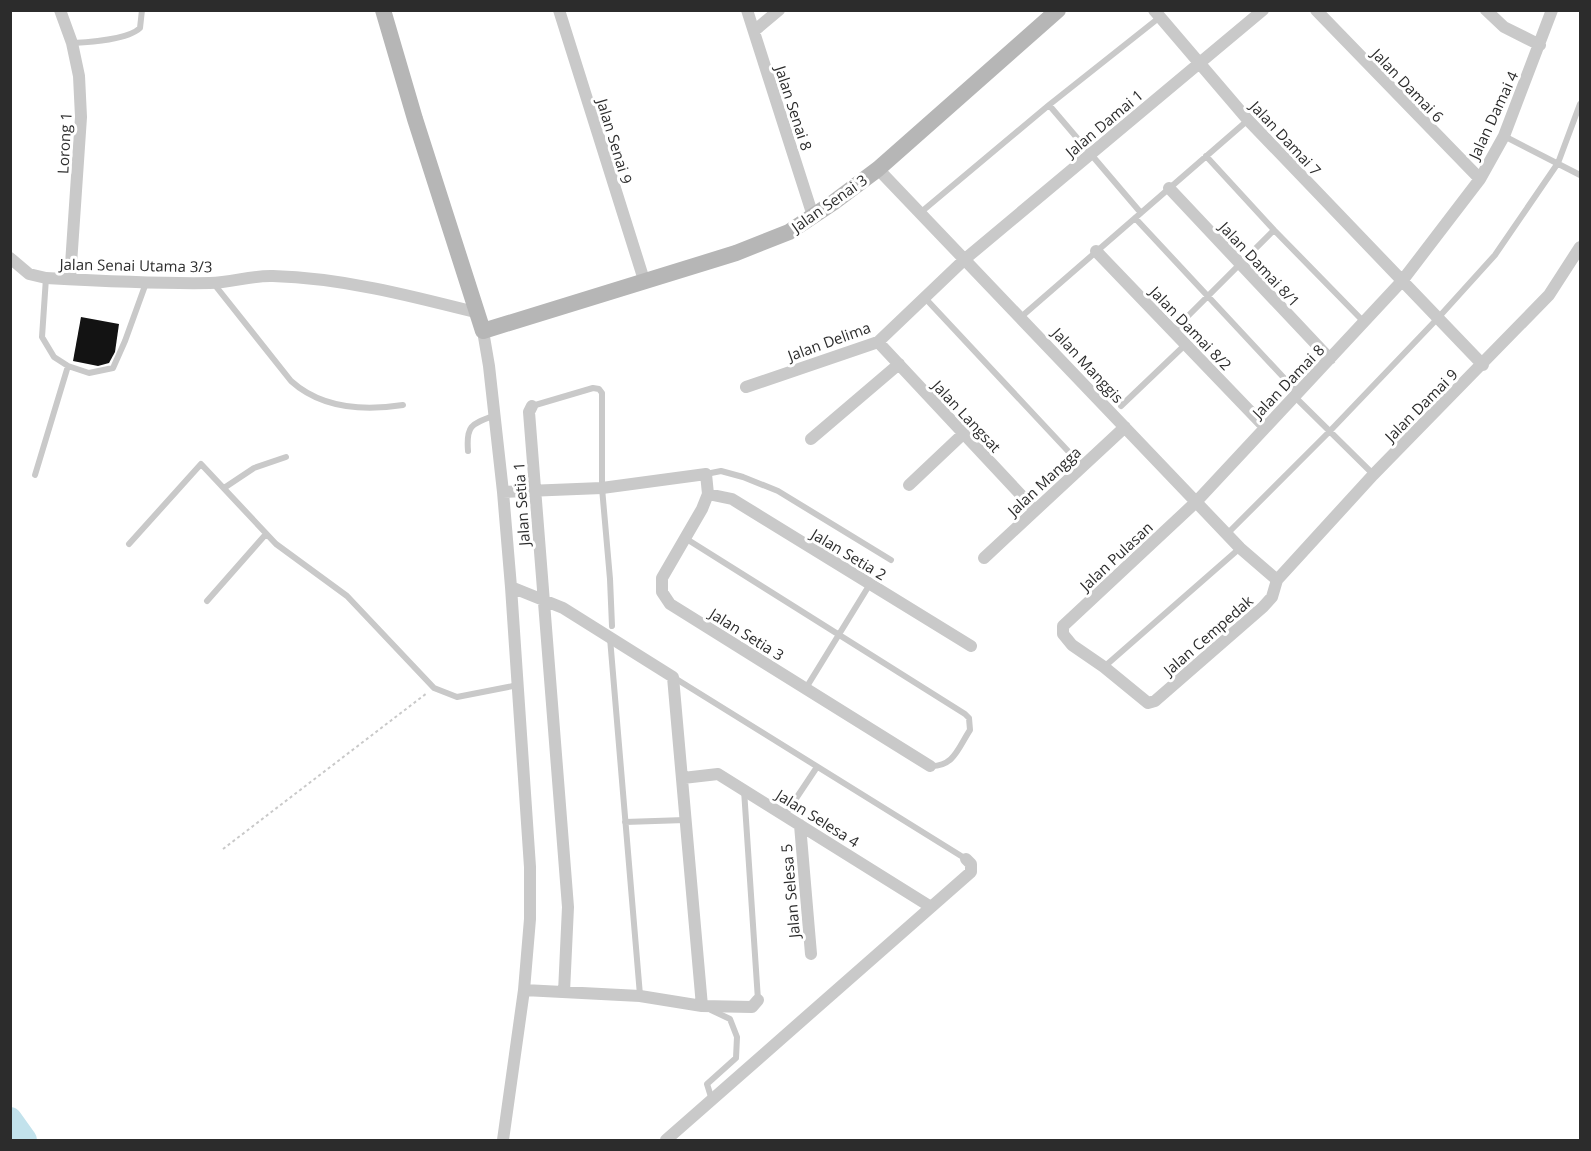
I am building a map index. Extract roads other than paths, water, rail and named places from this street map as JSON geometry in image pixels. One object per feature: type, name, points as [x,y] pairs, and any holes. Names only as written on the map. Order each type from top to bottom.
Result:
[{"type":"street","name":"Lorong 1","points":[[60,10],[72,43],[79,76],[81,117],[70,279]]},
{"type":"street","points":[[383,10],[415,119],[479,313],[489,366],[503,492],[530,867],[530,919],[524,990],[503,1140]]},
{"type":"street","name":"Jalan Senai 9","points":[[559,10],[644,280]]},
{"type":"street","name":"Jalan Senai 8","points":[[747,10],[813,216]]},
{"type":"street","points":[[754,31],[779,10]]},
{"type":"street","name":"Jalan Damai 6","points":[[1316,10],[1480,179]]},
{"type":"street","points":[[1485,10],[1504,27],[1540,45]]},
{"type":"street","name":"Jalan Damai 4","points":[[1402,281],[1480,179],[1504,136],[1552,10]]},
{"type":"street","name":"Jalan Damai 1","points":[[965,259],[1261,11]]},
{"type":"street","name":"Jalan Senai 3","points":[[483,331],[746,248],[789,232],[878,169],[1053,12]]},
{"type":"street","name":"Jalan Damai 7","points":[[1157,14],[1248,120],[1482,365]]},
{"type":"street","name":"Jalan Manggis","points":[[878,169],[1021,316],[1240,548],[1277,580]]},
{"type":"street","name":"Jalan Damai 8/1","points":[[1169,188],[1329,360]]},
{"type":"street","name":"Jalan Damai 9","points":[[1277,580],[1373,475],[1549,295],[1581,247]]},
{"type":"street","name":"Jalan Damai 8/2","points":[[1096,251],[1265,427]]},
{"type":"street","name":"Jalan Senai Utama 3/3","points":[[10,258],[29,274],[46,278],[146,283],[213,283],[271,275],[407,294],[479,313]]},
{"type":"street","name":"Jalan Delima","points":[[746,387],[878,342],[965,259]]},
{"type":"street","name":"Jalan Damai 8","points":[[1196,502],[1402,281]]},
{"type":"street","name":"Jalan Langsat","points":[[878,342],[1035,510]]},
{"type":"street","points":[[811,439],[899,364]]},
{"type":"street","name":"Jalan Setia 1","points":[[532,406],[529,412],[568,907],[564,992]]},
{"type":"street","name":"Jalan Mangga","points":[[984,558],[1125,427]]},
{"type":"street","points":[[909,485],[963,434]]},
{"type":"street","points":[[503,492],[602,488],[706,474],[708,494]]},
{"type":"street","name":"Jalan Setia 3","points":[[708,494],[702,509],[662,578],[662,592],[670,604],[930,766]]},
{"type":"street","name":"Jalan Setia 2","points":[[708,494],[732,499],[971,646]]},
{"type":"street","name":"Jalan Pulasan","points":[[1104,667],[1072,645],[1063,634],[1063,626],[1196,502]]},
{"type":"street","name":"Jalan Cempedak","points":[[1104,667],[1148,703],[1155,701],[1263,607],[1272,597],[1277,580]]},
{"type":"street","points":[[511,587],[543,599],[611,631],[674,677],[702,1006]]},
{"type":"street","name":"Jalan Selesa 4","points":[[683,778],[718,774],[931,907]]},
{"type":"street","name":"Jalan Selesa 5","points":[[800,825],[811,954]]},
{"type":"street","points":[[666,1140],[971,872],[971,864],[966,859]]},
{"type":"street","points":[[524,990],[640,996],[702,1006],[752,1007],[758,1000]]},
{"type":"lane","points":[[72,43],[92,42],[132,34],[140,28],[141,10]]},
{"type":"lane","points":[[920,213],[1157,14]]},
{"type":"lane","points":[[1227,534],[1329,432],[1495,255],[1558,163],[1581,104]]},
{"type":"lane","points":[[1049,105],[1141,213]]},
{"type":"lane","points":[[1021,316],[1248,120]]},
{"type":"lane","points":[[1504,136],[1581,175]]},
{"type":"lane","points":[[1206,156],[1364,323]]},
{"type":"lane","points":[[1135,218],[1329,432],[1373,475]]},
{"type":"lane","points":[[1173,331],[1274,230]]},
{"type":"lane","points":[[46,278],[42,337],[54,357],[68,366],[89,373],[113,368],[146,283]]},
{"type":"lane","points":[[213,283],[291,381],[301,390],[327,402],[352,408],[380,409],[404,405]]},
{"type":"lane","points":[[924,298],[1082,466]]},
{"type":"lane","points":[[1121,406],[1186,344]]},
{"type":"lane","points":[[35,475],[68,366]]},
{"type":"lane","points":[[532,406],[593,388],[599,389],[602,393],[602,488],[610,579],[611,631],[640,996]]},
{"type":"lane","points":[[468,451],[467,437],[471,427],[474,423],[493,416]]},
{"type":"lane","points":[[224,488],[254,468],[286,457]]},
{"type":"lane","points":[[129,544],[201,464],[276,544],[347,596],[434,688],[457,697],[518,685]]},
{"type":"lane","points":[[706,474],[721,471],[778,491],[891,560]]},
{"type":"lane","points":[[207,601],[266,534]]},
{"type":"lane","points":[[685,538],[969,718],[970,730],[948,764],[939,767],[930,766]]},
{"type":"lane","points":[[1104,667],[1240,548]]},
{"type":"lane","points":[[806,688],[870,584]]},
{"type":"lane","points":[[674,677],[966,859]]},
{"type":"lane","points":[[785,816],[817,767]]},
{"type":"lane","points":[[744,790],[758,1000]]},
{"type":"lane","points":[[625,822],[686,820]]},
{"type":"lane","points":[[702,1006],[730,1019],[737,1037],[736,1058],[707,1084],[712,1100]]},
{"type":"waterway","points":[[10,1119],[25,1140]]}]
